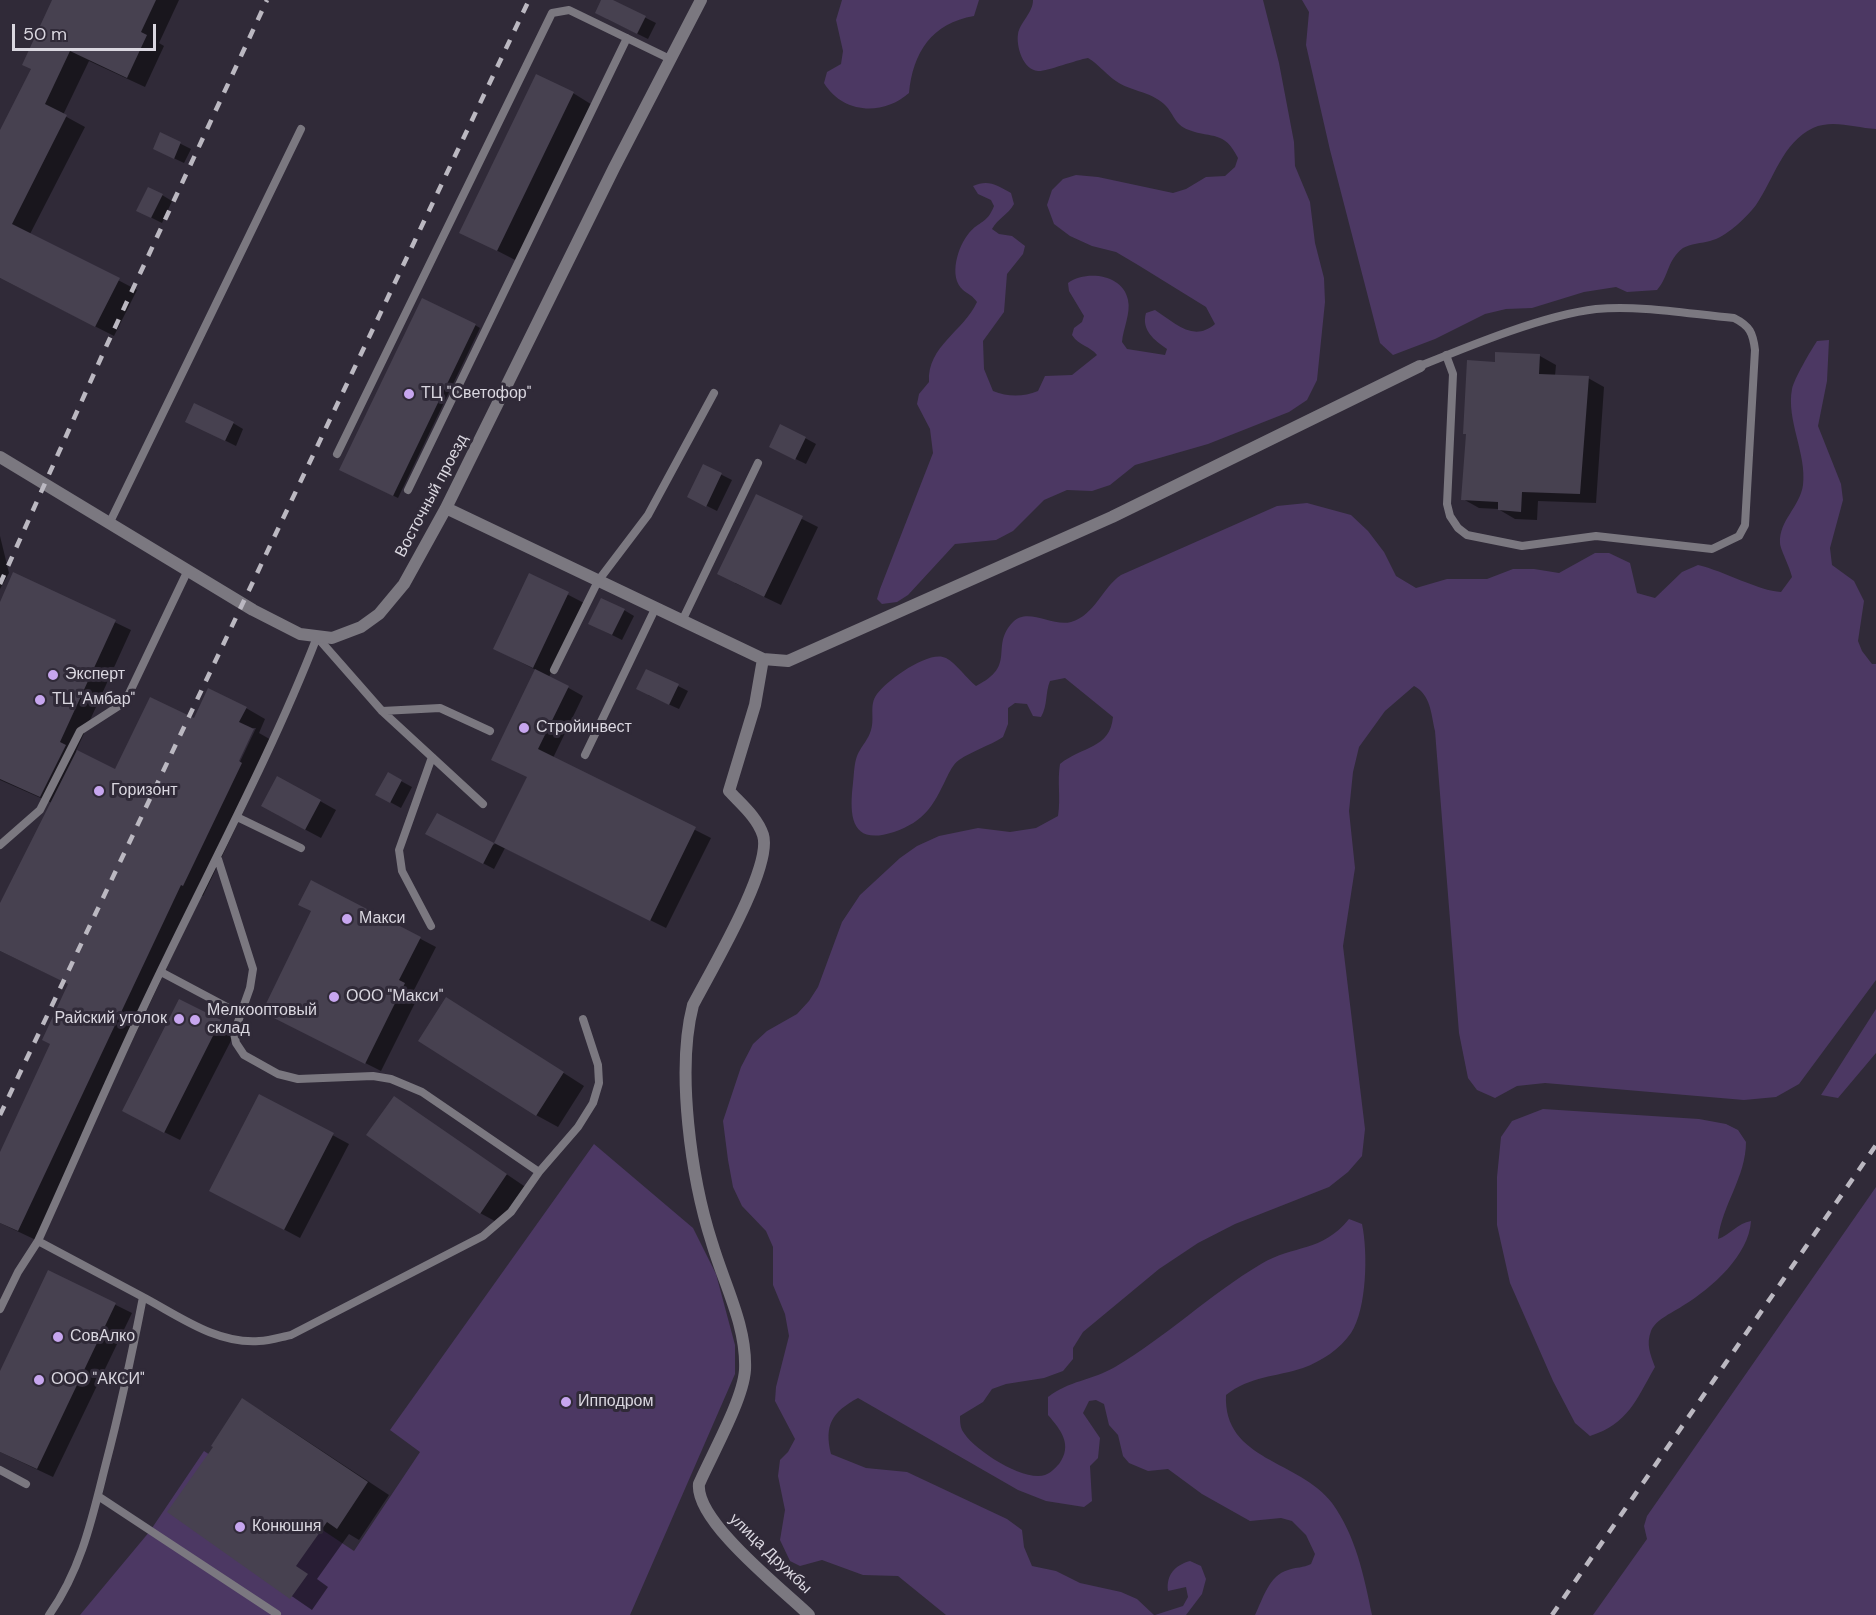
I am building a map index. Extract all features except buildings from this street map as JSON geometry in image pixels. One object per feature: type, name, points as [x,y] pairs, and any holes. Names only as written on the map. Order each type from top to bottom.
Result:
[{"type":"street","name":"Восточный проезд","points":[[0,457],[276,623],[300,634],[317,637],[346,634],[379,614],[404,584],[446,508],[701,0]]},
{"type":"street","points":[[446,508],[763,659],[788,661],[1112,517],[1420,366]]},
{"type":"street","name":"улица Дружбы","points":[[763,659],[755,705],[729,790],[755,819],[763,835],[765,846],[759,874],[693,1005],[687,1028],[686,1067],[692,1165],[711,1241],[743,1340],[745,1371],[739,1393],[699,1484],[698,1495],[708,1515],[727,1538],[809,1615]]},
{"type":"lane","points":[[337,454],[547,19],[552,13],[569,10],[670,59]]},
{"type":"lane","points":[[408,490],[627,38]]},
{"type":"lane","points":[[109,524],[301,129]]},
{"type":"lane","points":[[1420,366],[1446,355],[1564,315],[1597,309],[1619,308],[1734,318],[1746,324],[1753,334],[1755,350],[1745,525],[1739,536],[1712,549],[1596,536],[1522,546],[1467,535],[1458,528],[1450,516],[1447,504],[1453,374],[1446,355]]},
{"type":"lane","points":[[554,670],[598,581],[648,515],[714,393]]},
{"type":"lane","points":[[682,621],[758,463]]},
{"type":"lane","points":[[0,845],[39,810],[80,731],[125,702],[188,570]]},
{"type":"lane","points":[[585,755],[655,609]]},
{"type":"lane","points":[[0,1309],[18,1272],[39,1241],[161,972],[218,859],[297,690],[317,637],[382,711],[483,804]]},
{"type":"lane","points":[[382,711],[440,708],[490,731]]},
{"type":"lane","points":[[431,926],[402,871],[399,850],[432,757]]},
{"type":"lane","points":[[237,817],[301,848]]},
{"type":"lane","points":[[218,859],[253,969],[250,988],[234,1033],[236,1042],[244,1055],[254,1063],[278,1074],[298,1079],[373,1076],[392,1079],[422,1092],[539,1172]]},
{"type":"lane","points":[[161,972],[240,1014]]},
{"type":"lane","points":[[39,1241],[210,1333],[232,1340],[259,1341],[291,1335],[483,1236],[511,1212],[539,1172],[578,1127],[593,1102],[599,1083],[598,1065],[583,1019]]},
{"type":"lane","points":[[49,1615],[74,1573],[87,1542],[124,1392],[143,1297]]},
{"type":"lane","points":[[0,1470],[26,1484]]},
{"type":"lane","points":[[98,1496],[277,1614]]},
{"type":"shaded area","points":[[842,0],[979,0],[974,16],[947,25],[927,42],[915,65],[909,93],[887,106],[864,108],[842,101],[824,83],[827,72],[841,64],[843,51],[836,20]]},
{"type":"shaded area","points":[[1033,0],[1263,0],[1279,63],[1294,142],[1295,166],[1310,202],[1315,243],[1324,278],[1325,302],[1317,380],[1307,400],[1289,412],[1208,444],[1135,465],[1110,485],[1092,491],[1067,490],[1044,500],[1013,531],[996,540],[955,544],[908,595],[897,602],[882,604],[877,599],[880,589],[933,453],[930,429],[917,404],[919,394],[929,382],[934,358],[947,339],[964,322],[977,302],[958,284],[955,270],[958,253],[965,239],[989,216],[994,206],[991,200],[978,194],[973,186],[988,183],[1011,193],[1014,204],[992,229],[999,234],[1012,236],[1025,246],[1023,254],[1007,274],[1004,312],[983,341],[984,369],[993,391],[1016,396],[1038,391],[1045,376],[1072,375],[1097,355],[1072,335],[1074,328],[1082,322],[1084,316],[1069,291],[1068,283],[1076,279],[1103,277],[1112,280],[1125,291],[1128,310],[1122,342],[1127,349],[1165,355],[1167,349],[1153,338],[1145,325],[1146,313],[1155,310],[1177,325],[1191,331],[1199,332],[1215,324],[1206,307],[1138,265],[1116,252],[1092,246],[1070,236],[1054,224],[1047,205],[1052,190],[1063,179],[1076,175],[1098,177],[1173,193],[1186,189],[1206,177],[1225,176],[1235,167],[1238,158],[1233,149],[1223,139],[1184,128],[1167,107],[1158,100],[1119,83],[1088,58],[1042,71],[1033,70],[1019,51],[1018,34],[1031,9]]},
{"type":"shaded area","points":[[1302,0],[1876,0],[1876,129],[1828,124],[1813,128],[1802,135],[1786,152],[1756,205],[1746,216],[1729,232],[1716,239],[1683,248],[1674,258],[1657,290],[1627,292],[1616,287],[1584,292],[1532,308],[1506,309],[1485,314],[1435,339],[1393,355],[1380,343],[1330,150],[1306,45],[1309,12]]},
{"type":"shaded area","points":[[1829,340],[1827,381],[1818,426],[1841,484],[1843,500],[1830,548],[1832,565],[1854,581],[1864,601],[1858,641],[1872,664],[1876,664],[1876,980],[1799,1084],[1776,1097],[1744,1100],[1545,1083],[1517,1086],[1495,1098],[1477,1090],[1468,1078],[1459,1033],[1435,731],[1427,700],[1424,694],[1414,686],[1385,711],[1359,747],[1353,772],[1349,811],[1355,868],[1343,946],[1365,1129],[1362,1156],[1348,1172],[1329,1187],[1235,1224],[1198,1243],[1159,1269],[1083,1332],[1073,1348],[1073,1359],[1063,1371],[1044,1378],[1006,1384],[992,1389],[983,1402],[960,1416],[962,1430],[976,1446],[987,1454],[1024,1474],[1045,1475],[1059,1464],[1065,1450],[1064,1438],[1048,1415],[1048,1397],[1064,1387],[1115,1367],[1261,1264],[1328,1238],[1349,1219],[1362,1224],[1365,1280],[1360,1310],[1347,1339],[1330,1354],[1310,1365],[1254,1380],[1226,1395],[1228,1417],[1237,1434],[1266,1458],[1302,1477],[1332,1503],[1353,1543],[1372,1615],[1255,1615],[1267,1588],[1276,1577],[1288,1570],[1311,1564],[1315,1554],[1306,1535],[1292,1521],[1281,1518],[1250,1521],[1202,1494],[1168,1469],[1148,1471],[1129,1463],[1123,1456],[1118,1435],[1109,1425],[1104,1404],[1096,1400],[1089,1401],[1083,1413],[1100,1438],[1098,1458],[1090,1466],[1092,1501],[1084,1507],[1046,1501],[1018,1490],[858,1398],[836,1414],[832,1420],[829,1444],[831,1454],[866,1468],[907,1472],[1007,1519],[1022,1530],[1024,1547],[1032,1566],[1056,1571],[1080,1583],[1121,1592],[1137,1599],[1154,1615],[946,1615],[898,1576],[863,1575],[822,1560],[800,1566],[790,1561],[780,1540],[785,1510],[778,1476],[780,1460],[788,1452],[795,1439],[775,1401],[776,1387],[789,1336],[785,1314],[773,1285],[773,1247],[766,1231],[742,1206],[733,1187],[723,1121],[741,1067],[753,1044],[767,1031],[797,1014],[809,1001],[818,987],[842,922],[860,895],[900,858],[917,846],[939,836],[978,828],[1010,832],[1036,828],[1058,816],[1060,764],[1101,741],[1111,727],[1113,717],[1065,678],[1050,681],[1041,717],[1033,716],[1027,704],[1015,703],[1008,708],[1008,724],[1003,737],[957,762],[932,805],[921,818],[894,832],[869,835],[861,832],[853,817],[854,770],[858,753],[872,728],[874,699],[882,688],[909,667],[939,656],[958,667],[976,686],[996,671],[1000,663],[1006,631],[1019,618],[1026,616],[1064,623],[1079,619],[1121,575],[1277,506],[1307,503],[1351,515],[1368,531],[1384,552],[1396,576],[1416,588],[1447,579],[1487,579],[1513,569],[1534,569],[1559,573],[1595,553],[1609,553],[1630,563],[1637,593],[1655,598],[1682,572],[1698,565],[1762,588],[1781,592],[1792,577],[1780,546],[1781,535],[1803,485],[1802,461],[1792,413],[1792,389],[1817,341]]},
{"type":"shaded area","points":[[1876,1009],[1876,1053],[1838,1098],[1821,1095]]},
{"type":"shaded area","points":[[1543,1109],[1699,1119],[1726,1124],[1738,1130],[1746,1142],[1742,1167],[1724,1214],[1718,1239],[1751,1221],[1744,1246],[1717,1280],[1653,1327],[1649,1345],[1655,1367],[1642,1390],[1622,1418],[1614,1425],[1590,1436],[1575,1423],[1553,1381],[1510,1283],[1497,1225],[1497,1177],[1501,1137],[1512,1121]]},
{"type":"shaded area","name":"Ипподром","points":[[594,1144],[693,1228],[716,1274],[735,1345],[735,1374],[630,1615],[80,1615],[150,1531],[204,1451],[354,1551],[420,1452],[390,1430]]},
{"type":"shaded area","points":[[1876,1187],[1876,1615],[1593,1615],[1647,1539],[1644,1526],[1647,1516]]},
{"type":"shaded area","points":[[1190,1561],[1201,1566],[1206,1579],[1202,1594],[1186,1615],[1155,1615],[1183,1606],[1188,1597],[1186,1587],[1168,1591],[1168,1580],[1176,1568]]},
{"type":"railway","points":[[0,584],[105,349],[267,0]]},
{"type":"railway","points":[[0,1115],[529,0]]},
{"type":"railway","points":[[1552,1615],[1876,1145]]},
{"type":"place","name":"ТЦ \"Светофор\"","points":[[409,394]]},
{"type":"place","name":"Эксперт","points":[[53,675]]},
{"type":"place","name":"ТЦ \"Амбар\"","points":[[40,700]]},
{"type":"place","name":"Стройинвест","points":[[524,728]]},
{"type":"place","name":"Горизонт","points":[[99,791]]},
{"type":"place","name":"Макси","points":[[347,919]]},
{"type":"place","name":"ООО \"Макси\"","points":[[334,997]]},
{"type":"place","name":"Райский уголок","points":[[179,1019]]},
{"type":"place","name":"Мелкооптовый склад","points":[[195,1020]]},
{"type":"place","name":"СовАлко","points":[[58,1337]]},
{"type":"place","name":"ООО \"АКСИ\"","points":[[39,1380]]},
{"type":"place","name":"Ипподром","points":[[566,1402]]},
{"type":"place","name":"Конюшня","points":[[240,1527]]}]
